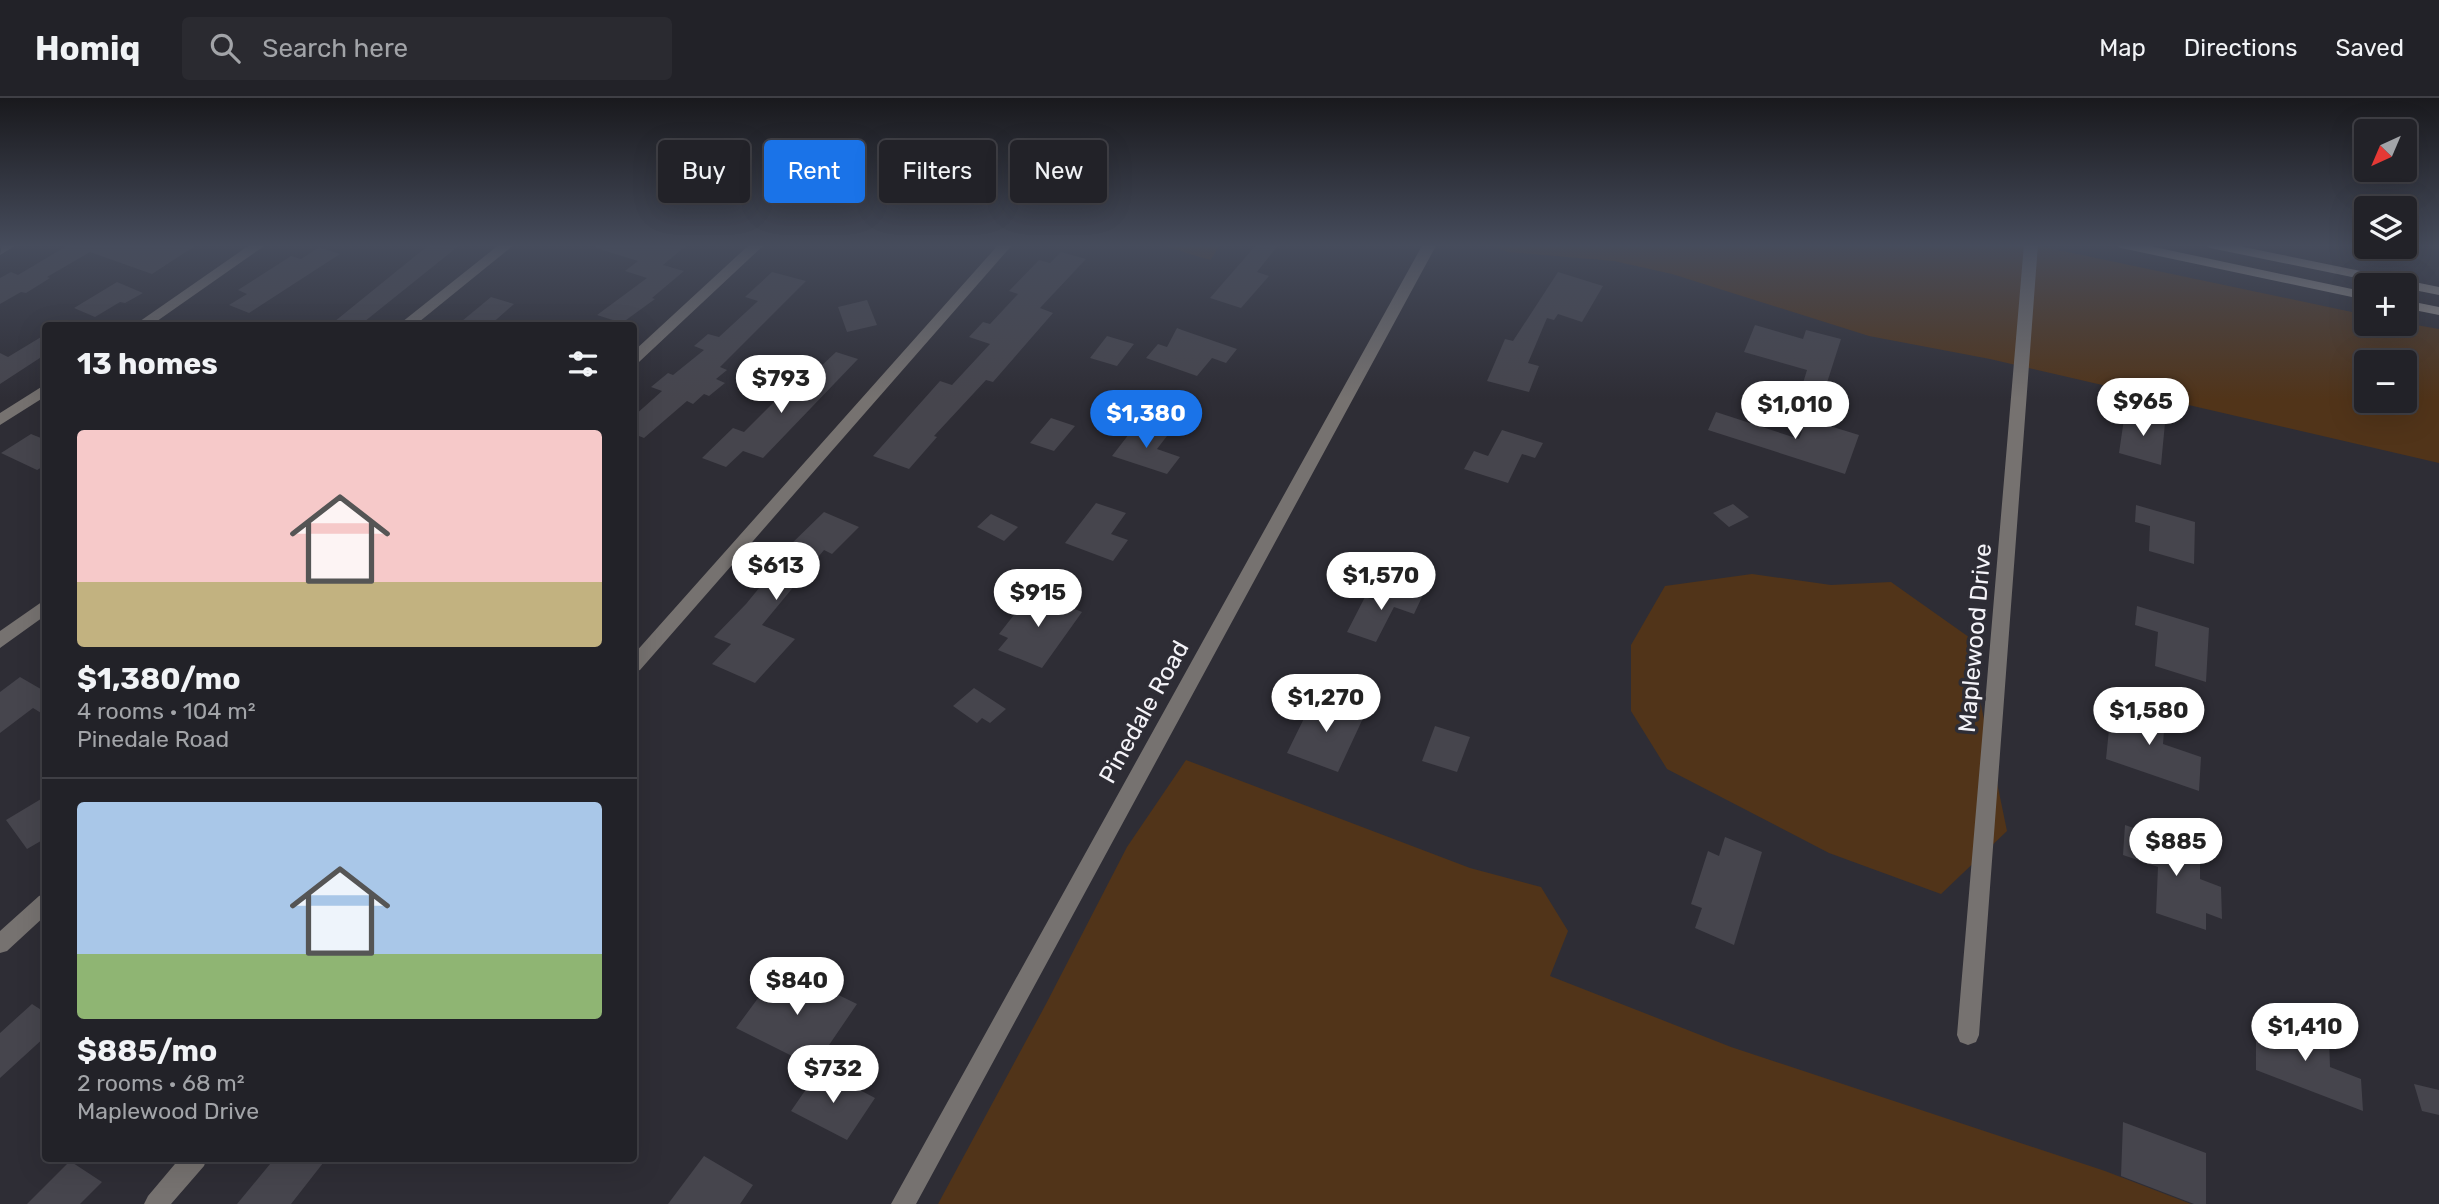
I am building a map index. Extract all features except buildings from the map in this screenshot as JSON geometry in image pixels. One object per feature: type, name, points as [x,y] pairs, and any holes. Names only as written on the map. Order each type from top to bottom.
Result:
[{"type":"main road","points":[[2417,307],[2439,311]]},
{"type":"street","points":[[146,322],[184,296]]},
{"type":"street","points":[[409,322],[443,296]]},
{"type":"street","points":[[637,356],[702,296]]},
{"type":"street","points":[[637,661],[960,296]]},
{"type":"street","name":"Pinedale Road","points":[[903,1204],[1402,296]]},
{"type":"street","name":"Maplewood Drive","points":[[1968,1035],[2027,296]]},
{"type":"street","points":[[0,420],[42,392]]},
{"type":"street","points":[[0,641],[42,608]]},
{"type":"street","points":[[0,944],[42,906]]},
{"type":"street","points":[[156,1204],[193,1162]]},
{"type":"shaded area","points":[[1741,296],[2274,296],[2354,312],[2354,336],[2417,336],[2417,325],[2439,329],[2439,463],[1990,359],[1869,336]]},
{"type":"shaded area","points":[[1752,574],[1831,585],[1891,582],[1973,640],[1981,705],[2007,831],[1941,894],[1829,853],[1667,769],[1631,711],[1631,645],[1665,586]]},
{"type":"shaded area","points":[[1186,760],[1470,868],[1541,887],[1568,931],[1550,976],[1731,1047],[2105,1171],[2191,1204],[938,1204],[1127,847]]}]
